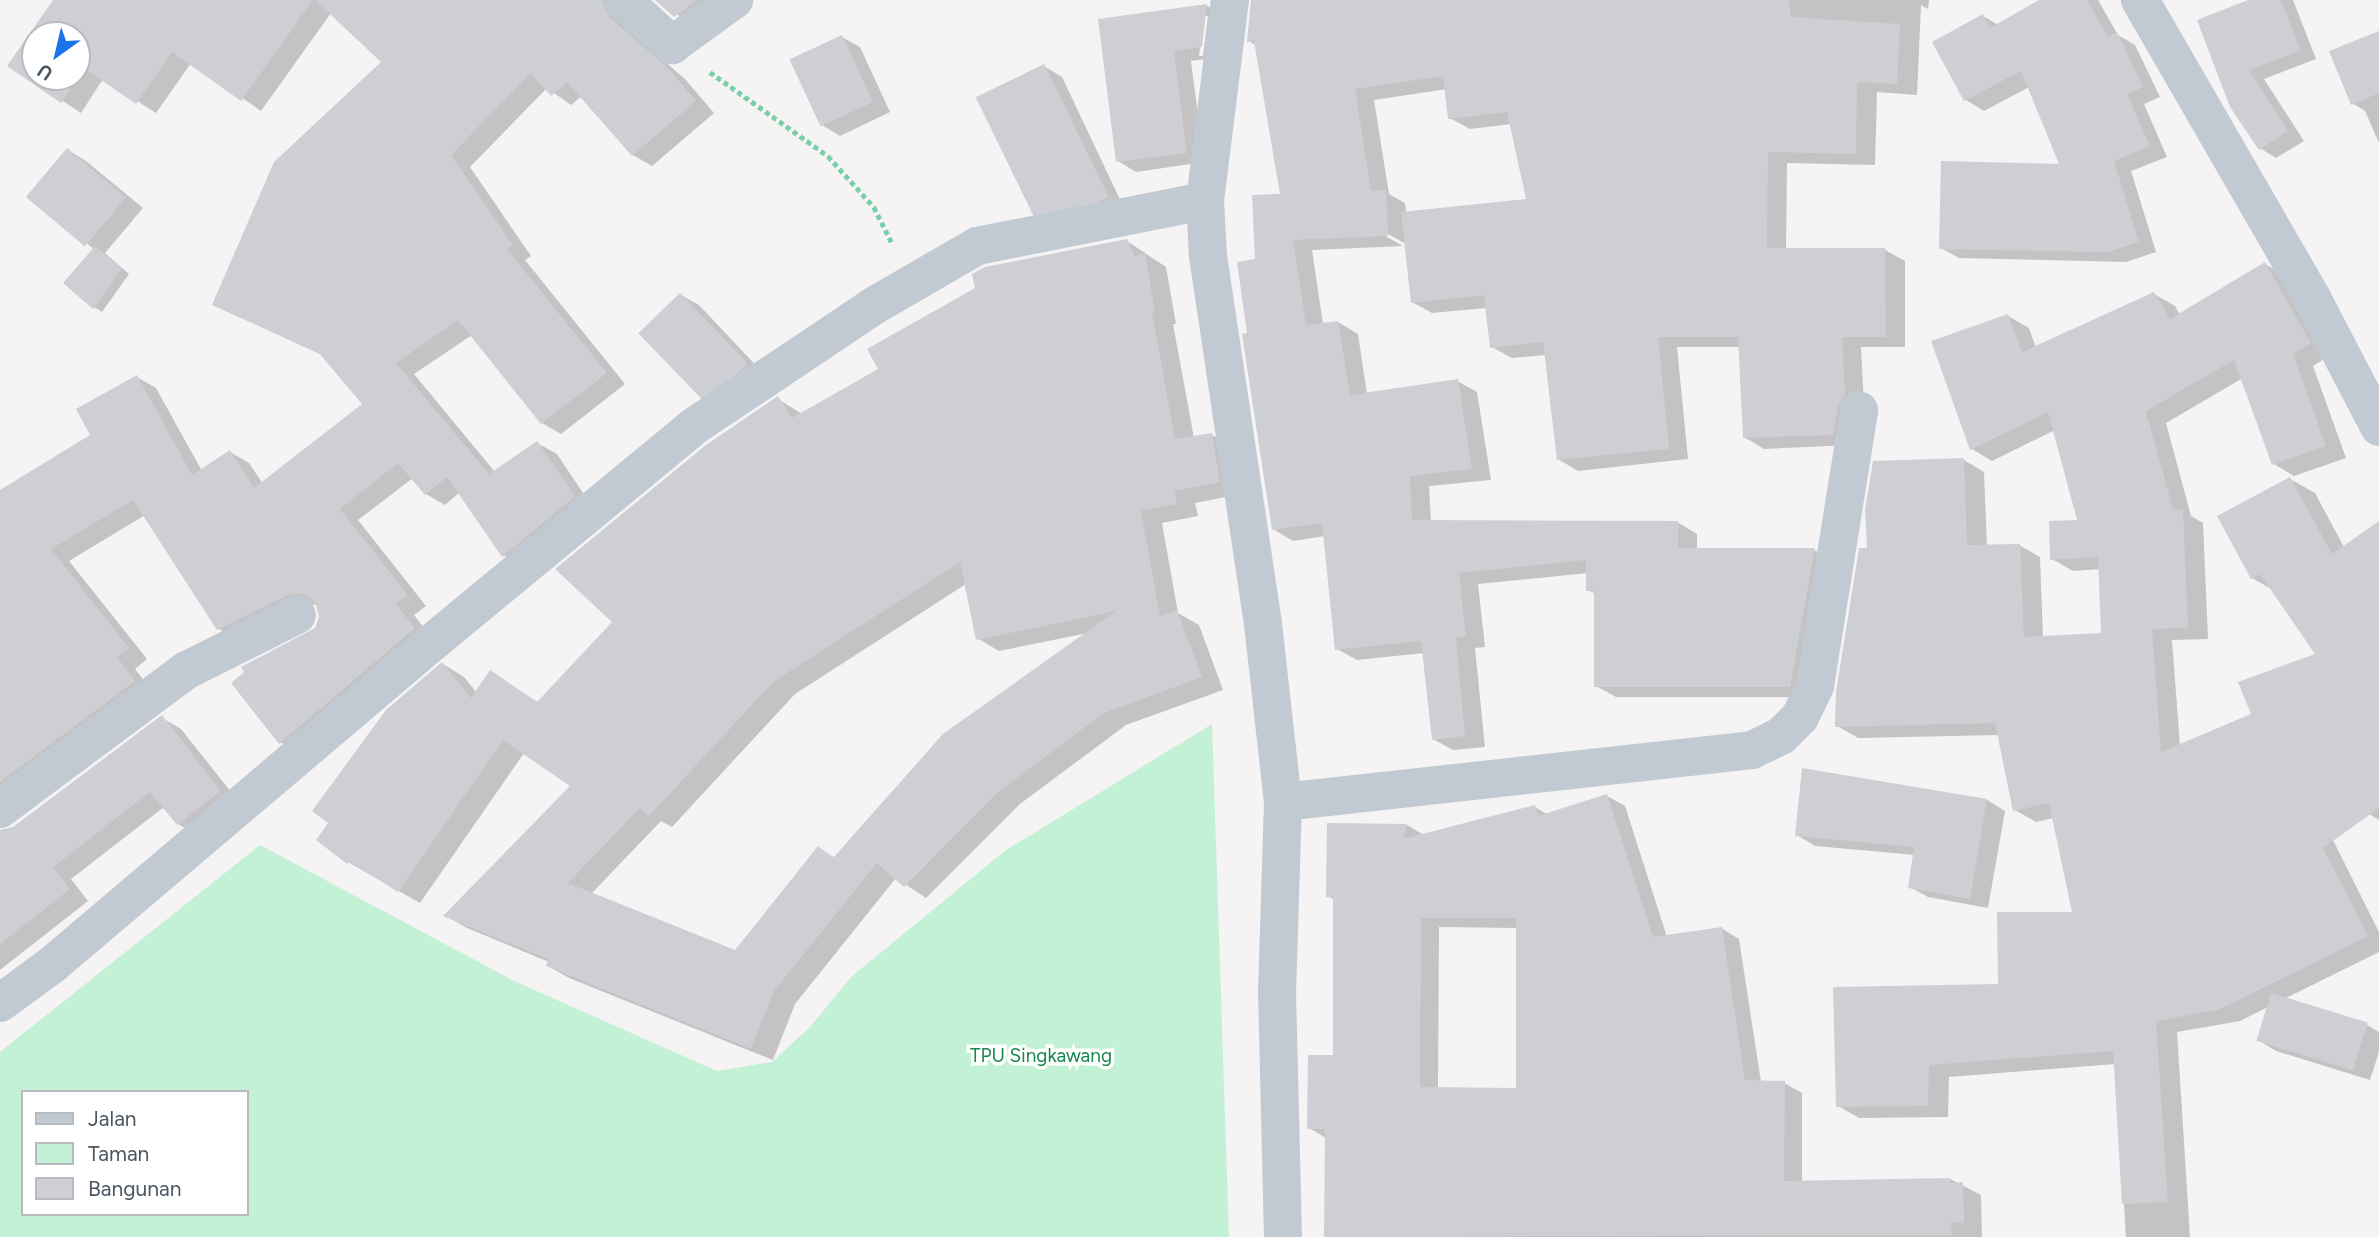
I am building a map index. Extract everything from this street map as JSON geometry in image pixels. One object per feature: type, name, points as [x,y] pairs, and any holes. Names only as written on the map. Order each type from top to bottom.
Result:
[{"type":"street","points":[[623,0],[672,45],[734,0]]},
{"type":"street","points":[[1230,0],[1205,201],[1208,256],[1263,624],[1283,802],[1277,991],[1283,1237]]},
{"type":"street","points":[[2140,0],[2313,300],[2379,427]]},
{"type":"street","points":[[0,1003],[52,964],[429,645],[693,427],[877,304],[977,246],[1205,201]]},
{"type":"street","points":[[1283,802],[1752,750],[1781,736],[1800,716],[1815,686],[1859,410]]},
{"type":"street","points":[[0,809],[185,671],[297,615]]},
{"type":"path","points":[[672,45],[828,156],[874,207],[912,284]]},
{"type":"green space","name":"TPU Singkawang","points":[[1212,724],[1229,1237],[0,1237],[0,1052],[260,845],[514,981],[717,1071],[772,1062],[810,1027],[851,977],[1006,850]]},
{"type":"building","points":[[53,0],[313,0],[241,101],[172,52],[136,104],[91,73],[91,21],[38,21]]},
{"type":"building","points":[[315,0],[602,0],[608,16],[666,66],[696,101],[632,156],[567,82],[551,96],[531,73],[451,155],[513,245],[507,249],[607,373],[541,424],[458,320],[396,363],[489,474],[537,441],[575,496],[502,557],[447,477],[425,495],[398,463],[340,509],[408,595],[396,604],[415,628],[279,744],[231,683],[244,672],[241,667],[315,628],[319,617],[316,605],[310,597],[299,593],[288,595],[217,630],[133,500],[51,549],[129,648],[117,657],[135,681],[0,782],[0,490],[90,435],[76,409],[137,375],[192,475],[230,450],[254,488],[362,404],[319,353],[212,305],[274,162],[381,62]]},
{"type":"building","points":[[655,0],[697,0],[674,17]]},
{"type":"building","points":[[1251,0],[1789,0],[1791,17],[1900,24],[1897,84],[1857,82],[1856,154],[1768,152],[1767,248],[1885,248],[1886,337],[1842,337],[1845,394],[1838,406],[1833,435],[1743,438],[1738,337],[1658,337],[1669,449],[1557,460],[1543,342],[1490,348],[1484,295],[1411,303],[1401,212],[1526,199],[1507,112],[1448,119],[1443,76],[1355,89],[1371,191],[1386,190],[1388,236],[1293,240],[1306,325],[1338,321],[1350,395],[1458,379],[1472,469],[1410,476],[1412,520],[1678,521],[1678,548],[1815,548],[1790,687],[1594,687],[1594,591],[1586,591],[1586,560],[1459,573],[1466,636],[1456,638],[1465,736],[1432,740],[1421,641],[1335,650],[1322,523],[1272,530],[1242,334],[1247,333],[1237,262],[1255,259],[1252,195],[1280,194],[1254,41],[1247,42]]},
{"type":"building","points":[[2039,0],[2087,0],[2108,37],[2117,32],[2143,87],[2127,94],[2150,146],[2114,161],[2139,242],[2107,252],[1939,249],[1941,161],[2059,164],[2021,71],[1964,101],[1932,42],[1983,14],[1990,28]]},
{"type":"building","points":[[2248,0],[2281,0],[2301,50],[2249,70],[2288,131],[2259,150],[2230,107],[2197,20]]},
{"type":"building","points":[[1207,4],[1202,47],[1174,51],[1187,153],[1116,162],[1098,19]]},
{"type":"building","points":[[2379,31],[2379,93],[2351,105],[2329,51]]},
{"type":"building","points":[[842,35],[873,102],[821,127],[789,60]]},
{"type":"building","points":[[21,46],[21,76],[7,66]]},
{"type":"building","points":[[1044,64],[1109,197],[1041,230],[976,97]]},
{"type":"building","points":[[43,91],[69,91],[61,103]]},
{"type":"building","points":[[67,148],[126,197],[85,247],[26,197]]},
{"type":"building","points":[[1127,239],[1135,256],[1145,253],[1155,312],[1152,312],[1175,439],[1212,433],[1220,482],[1174,491],[1177,504],[1141,511],[1160,616],[1177,610],[1202,677],[1104,713],[998,792],[904,887],[877,863],[774,991],[751,1049],[546,966],[548,959],[443,916],[570,786],[503,740],[398,892],[349,861],[347,864],[316,840],[328,823],[312,811],[386,710],[442,662],[471,698],[490,670],[537,702],[612,622],[555,569],[706,445],[778,396],[792,418],[878,369],[867,349],[975,288],[972,274],[985,267]],"holes":[[[960,562],[976,640],[1116,611],[943,734],[833,858],[818,846],[735,950],[568,883],[640,808],[649,816],[773,682]]]},
{"type":"building","points":[[95,246],[122,268],[93,309],[63,283]]},
{"type":"building","points":[[2265,262],[2311,343],[2293,354],[2326,446],[2272,465],[2234,360],[2146,411],[2173,509],[2183,509],[2188,628],[2152,629],[2161,752],[2251,714],[2238,682],[2315,654],[2260,574],[2251,579],[2217,516],[2290,477],[2332,554],[2379,521],[2379,808],[2323,848],[2368,936],[2218,1010],[2156,1021],[2168,1202],[2122,1204],[2113,1051],[1929,1065],[1928,1106],[1836,1107],[1833,987],[1998,984],[1997,912],[2072,912],[2049,803],[2013,811],[1995,723],[1835,727],[1836,692],[1859,548],[1867,548],[1865,510],[1873,461],[1964,458],[1967,545],[2020,544],[2024,637],[2101,633],[2098,557],[2050,560],[2049,521],[2077,520],[2048,412],[1970,450],[1931,341],[2008,314],[2022,352],[2154,292],[2170,319]]},
{"type":"building","points":[[680,293],[748,363],[706,404],[638,333]]},
{"type":"building","points":[[162,715],[221,791],[177,825],[150,792],[53,867],[70,889],[0,944],[0,830],[13,827]]},
{"type":"building","points":[[1802,768],[1987,799],[1970,899],[1908,888],[1914,847],[1795,836]]},
{"type":"building","points":[[1607,794],[1653,937],[1722,927],[1745,1080],[1785,1081],[1784,1181],[1950,1178],[1950,1183],[1963,1182],[1964,1223],[1951,1222],[1952,1235],[1324,1237],[1325,1129],[1307,1129],[1308,1055],[1333,1055],[1333,897],[1326,897],[1327,823],[1407,824],[1403,839],[1535,805],[1538,816]],"holes":[[[1421,918],[1516,918],[1516,1088],[1420,1087]]]},
{"type":"building","points":[[2271,993],[2368,1023],[2353,1070],[2256,1041]]}]
